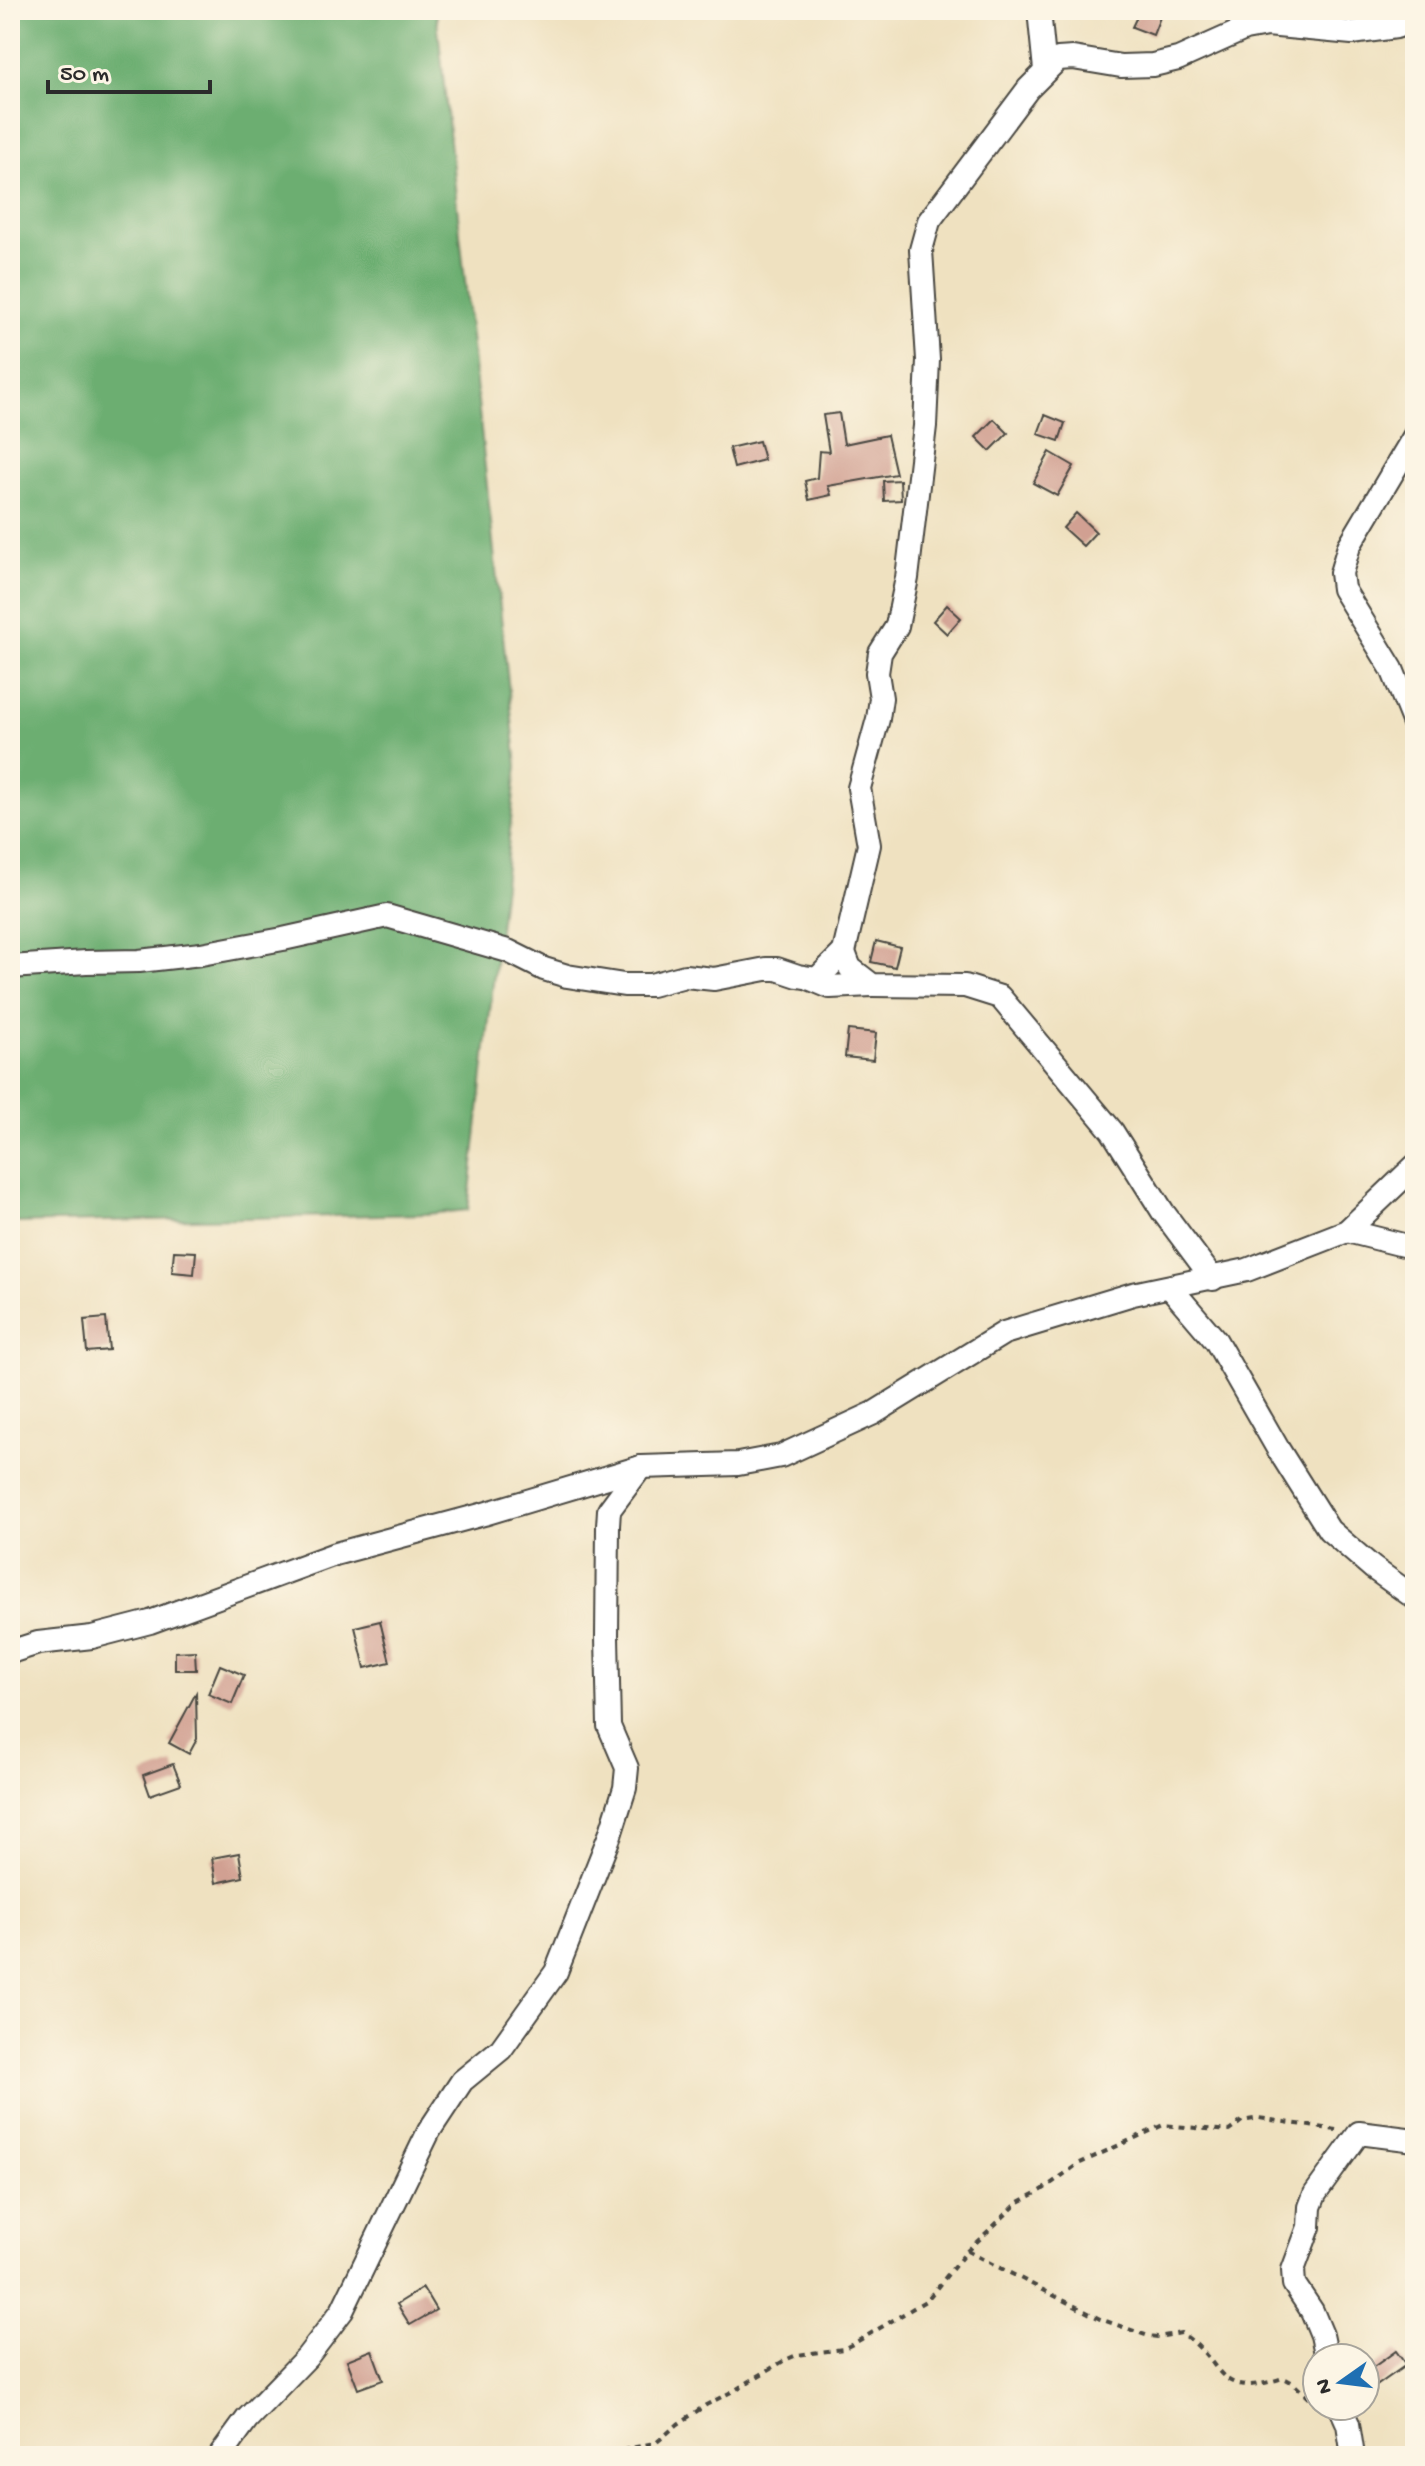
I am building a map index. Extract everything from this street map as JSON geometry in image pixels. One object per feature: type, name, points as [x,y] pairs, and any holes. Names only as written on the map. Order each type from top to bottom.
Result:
[{"type":"street","points":[[1039,10],[1045,70]]},
{"type":"street","points":[[811,979],[823,974],[844,952],[869,845],[859,788],[878,719],[880,653],[897,626],[902,604],[923,441],[928,360],[921,250],[929,221],[1045,70],[1058,59],[1073,58],[1121,66],[1153,65],[1178,59],[1245,29],[1267,25],[1352,33],[1396,27],[1415,20]]},
{"type":"street","points":[[1415,435],[1349,546],[1341,573],[1343,589],[1392,669],[1415,726]]},
{"type":"street","points":[[10,967],[139,961],[201,954],[387,916],[508,951],[544,969],[567,976],[624,985],[651,985],[685,976],[714,979],[777,969],[830,987],[965,986],[1000,997],[1112,1131],[1163,1212],[1213,1279]]},
{"type":"street","points":[[844,952],[850,968],[872,985]]},
{"type":"street","points":[[10,1652],[38,1643],[92,1637],[150,1622],[335,1554],[641,1467],[738,1464],[781,1456],[874,1413],[1004,1333],[1092,1306],[1247,1270],[1347,1231],[1415,1166]]},
{"type":"street","points":[[1347,1231],[1415,1248]]},
{"type":"street","points":[[1170,1287],[1216,1341],[1329,1530],[1373,1568],[1415,1598]]},
{"type":"street","points":[[220,2456],[247,2419],[307,2357],[342,2311],[429,2131],[462,2081],[501,2049],[556,1972],[610,1835],[625,1788],[627,1768],[609,1726],[608,1526],[609,1510],[641,1467]]},
{"type":"street","points":[[1324,2342],[1312,2311],[1294,2284],[1293,2270],[1309,2227],[1310,2207],[1315,2194],[1359,2133],[1415,2140]]},
{"type":"street","points":[[1347,2422],[1353,2456]]},
{"type":"path","points":[[599,2456],[657,2442],[706,2405],[785,2360],[797,2355],[843,2349],[853,2344],[927,2300],[967,2251],[1019,2202],[1078,2164],[1163,2125],[1229,2131],[1242,2121],[1259,2118],[1359,2133]]},
{"type":"path","points":[[967,2251],[1100,2319],[1148,2336],[1181,2333],[1197,2343],[1225,2379],[1241,2387],[1283,2378],[1301,2393]]},
{"type":"green space","points":[[10,10],[436,10],[517,766],[468,1210],[426,1214],[10,1223]]},
{"type":"building","points":[[1140,10],[1160,17],[1153,35],[1132,27]]},
{"type":"building","points":[[839,413],[844,444],[887,435],[896,474],[828,486],[831,495],[809,500],[805,481],[817,478],[819,451],[829,452],[823,415]]},
{"type":"building","points":[[1045,415],[1065,423],[1059,441],[1038,434]]},
{"type":"building","points":[[994,419],[1008,433],[990,451],[976,437]]},
{"type":"building","points":[[759,441],[764,460],[734,468],[729,448]]},
{"type":"building","points":[[1050,452],[1074,466],[1057,496],[1033,483]]},
{"type":"building","points":[[900,480],[901,500],[884,501],[883,481]]},
{"type":"building","points":[[1076,513],[1096,532],[1083,546],[1063,528]]},
{"type":"building","points":[[947,605],[961,618],[947,634],[933,621]]},
{"type":"building","points":[[876,941],[900,947],[895,967],[871,962]]},
{"type":"building","points":[[848,1030],[876,1033],[873,1060],[845,1057]]},
{"type":"building","points":[[174,1251],[196,1252],[194,1274],[172,1272]]},
{"type":"building","points":[[106,1318],[109,1350],[87,1352],[84,1320]]},
{"type":"building","points":[[380,1621],[390,1662],[365,1668],[355,1627]]},
{"type":"building","points":[[195,1651],[196,1670],[175,1670],[175,1652]]},
{"type":"building","points":[[220,1665],[244,1675],[232,1704],[208,1694]]},
{"type":"building","points":[[196,1693],[197,1739],[189,1754],[169,1743]]},
{"type":"building","points":[[173,1764],[181,1784],[150,1795],[143,1775]]},
{"type":"building","points":[[239,1853],[243,1877],[216,1883],[212,1858]]},
{"type":"building","points":[[423,2288],[436,2310],[410,2325],[397,2304]]},
{"type":"building","points":[[372,2350],[383,2380],[358,2389],[347,2360]]},
{"type":"building","points":[[1396,2351],[1406,2365],[1381,2383],[1381,2362]]}]
